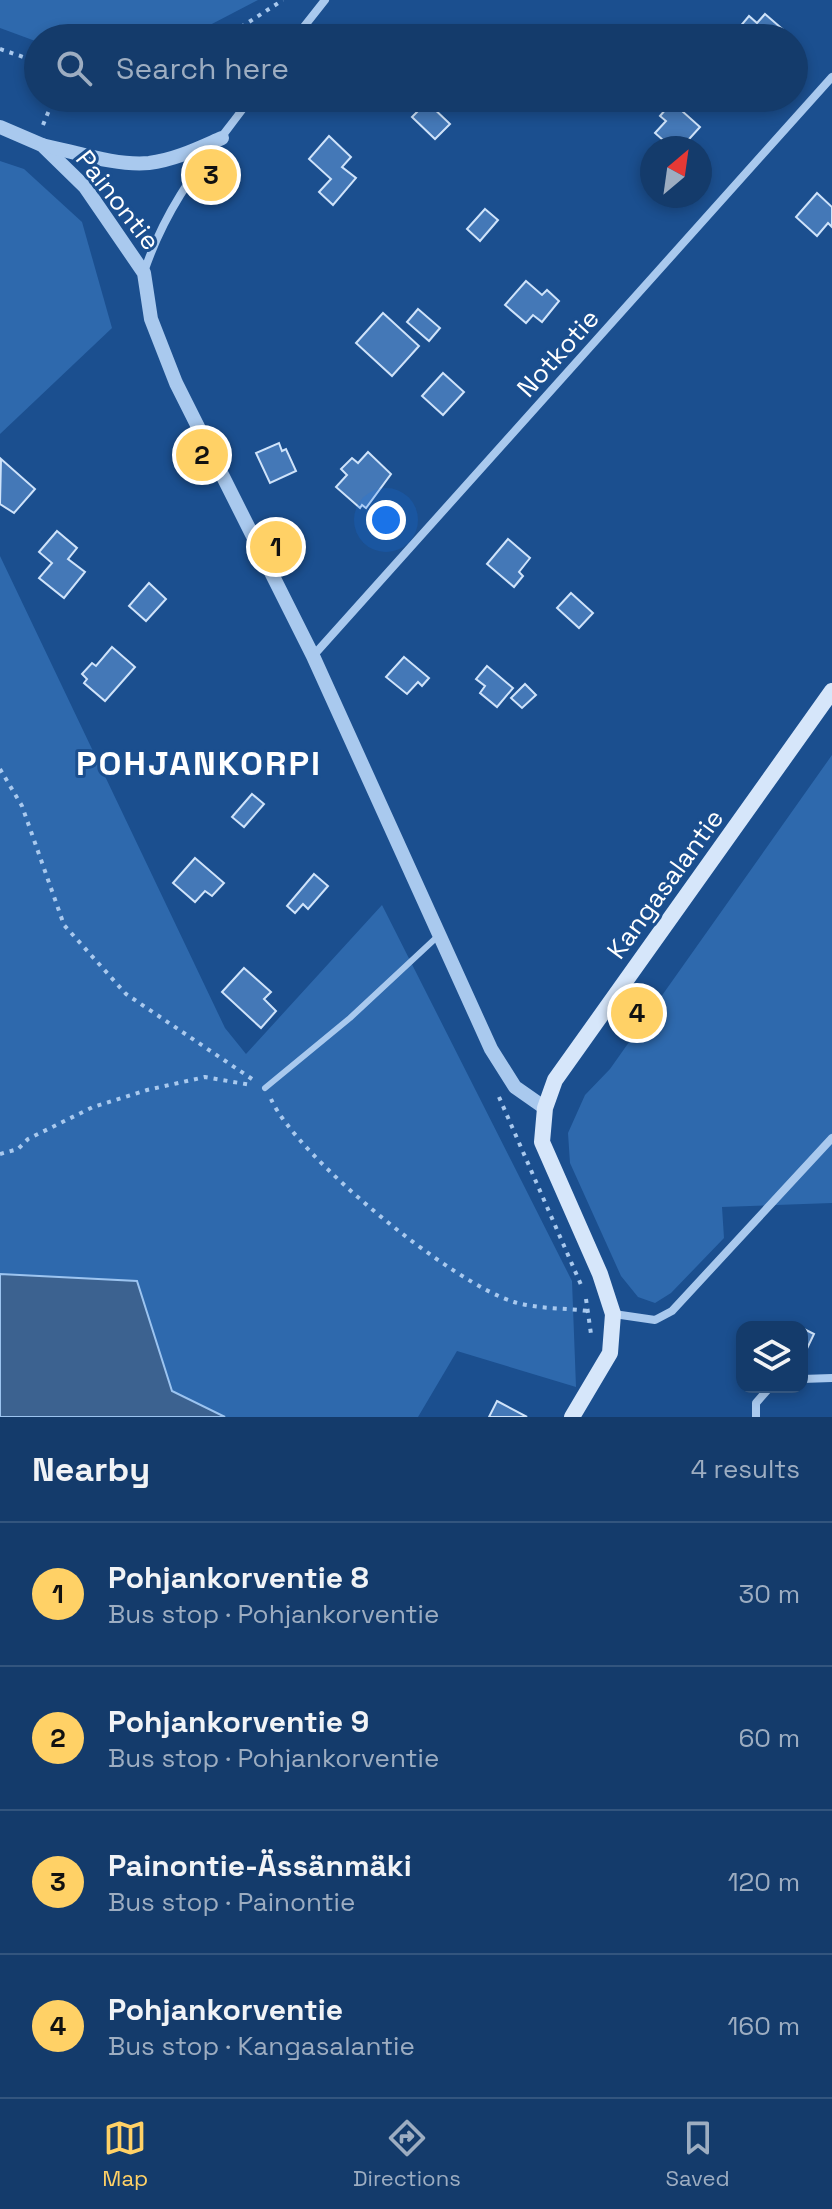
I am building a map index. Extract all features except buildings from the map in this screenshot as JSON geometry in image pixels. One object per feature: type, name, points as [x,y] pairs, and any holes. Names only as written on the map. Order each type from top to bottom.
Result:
[{"type":"main road","name":"Kangasalantie","points":[[545,1108],[555,1080],[580,1042],[832,691]]},
{"type":"main road","points":[[545,1108],[542,1142],[600,1274],[613,1314],[610,1353],[572,1417]]},
{"type":"street","points":[[306,24],[325,0]]},
{"type":"street","name":"Notkotie","points":[[808,104],[832,77]]},
{"type":"street","name":"Painontie","points":[[144,273],[158,229],[178,194],[241,112]]},
{"type":"street","name":"Notkotie","points":[[313,656],[801,112]]},
{"type":"street","name":"Painontie","points":[[0,127],[39,144],[85,187],[144,273]]},
{"type":"street","points":[[39,144],[101,158],[148,163],[181,155],[222,138]]},
{"type":"street","points":[[144,273],[151,319],[176,383],[313,656],[437,937],[491,1049],[515,1087],[545,1108]]},
{"type":"street","points":[[613,1314],[655,1320],[672,1311],[832,1138]]},
{"type":"street","points":[[808,1379],[832,1378]]},
{"type":"street","points":[[756,1417],[756,1403],[765,1393]]},
{"type":"lane","points":[[265,1088],[350,1018],[437,937]]},
{"type":"path","points":[[246,24],[283,0]]},
{"type":"path","points":[[0,49],[24,57]]},
{"type":"path","points":[[39,144],[49,112]]},
{"type":"path","points":[[0,769],[22,806],[64,925],[126,994],[265,1088]]},
{"type":"path","points":[[0,1154],[18,1149],[28,1139],[93,1107],[147,1090],[205,1077],[265,1088]]},
{"type":"path","points":[[497,1093],[586,1295],[591,1336]]},
{"type":"path","points":[[277,1113],[305,1147],[376,1212],[446,1266],[514,1302],[613,1314]]},
{"type":"shaded area","points":[[0,0],[258,0],[212,24],[24,24],[24,37],[0,28]]},
{"type":"shaded area","points":[[0,161],[24,169],[82,222],[112,328],[0,434]]},
{"type":"shaded area","points":[[0,556],[225,1028],[246,1054],[382,905],[572,1281],[576,1387],[457,1351],[418,1417],[225,1417],[172,1391],[136,1281],[0,1274]]},
{"type":"shaded area","points":[[832,755],[832,1203],[722,1207],[724,1238],[671,1293],[655,1303],[638,1297],[621,1276],[570,1163],[568,1133],[585,1095],[610,1069]]},
{"type":"shaded area","points":[[0,1274],[137,1281],[172,1391],[225,1417],[0,1417]]},
{"type":"place","name":"Painontie-Ässänmäki","points":[[211,175]]},
{"type":"place","name":"Pohjankorventie 9","points":[[202,455]]},
{"type":"place","name":"Pohjankorventie 8","points":[[276,547]]},
{"type":"place","name":"Pohjankorventie","points":[[637,1013]]},
{"type":"district","name":"POHJANKORPI","points":[[199,763]]}]
